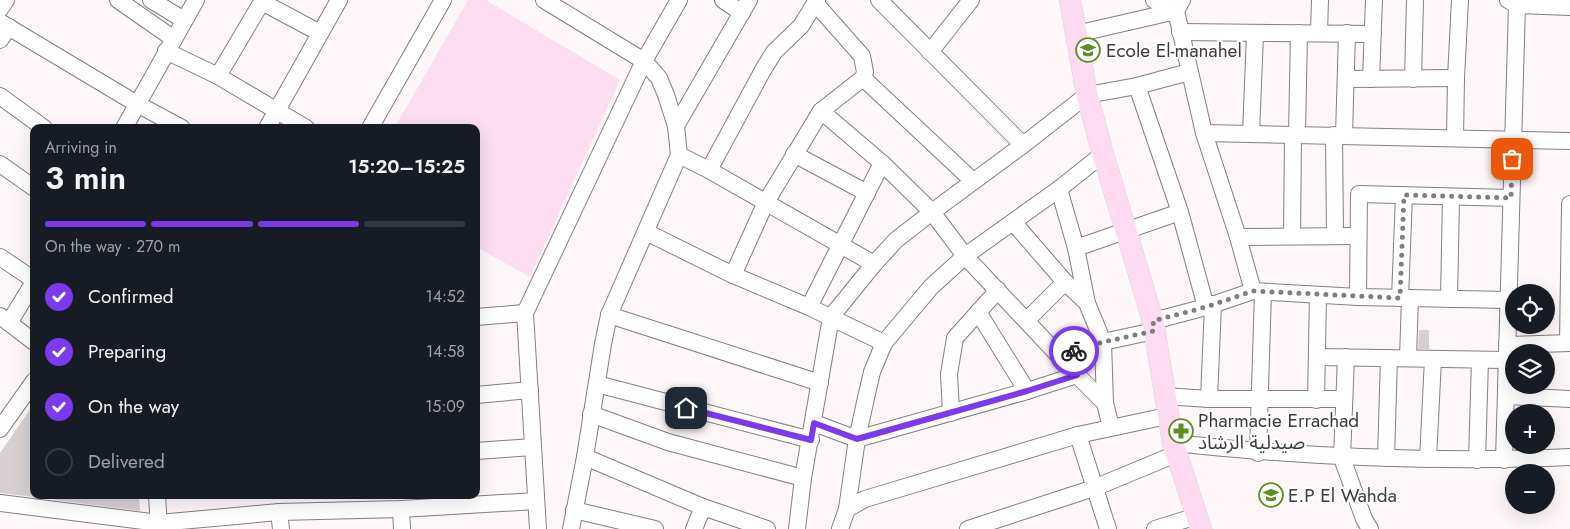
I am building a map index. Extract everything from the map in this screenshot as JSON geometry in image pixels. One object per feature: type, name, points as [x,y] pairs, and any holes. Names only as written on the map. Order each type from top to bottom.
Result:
[{"type":"main road","points":[[1070,0],[1087,95],[1154,326],[1174,449],[1199,522]]},
{"type":"street","points":[[0,9],[6,0]]},
{"type":"street","points":[[118,0],[170,45],[299,124]]},
{"type":"street","points":[[151,0],[184,20]]},
{"type":"street","points":[[126,124],[196,0]]},
{"type":"street","points":[[269,124],[339,0]]},
{"type":"street","points":[[372,124],[443,0]]},
{"type":"street","points":[[544,0],[644,60],[659,78],[666,95],[676,126],[679,155],[609,315],[571,529]]},
{"type":"street","points":[[538,529],[525,313],[644,60],[679,0]]},
{"type":"street","points":[[676,126],[746,7],[723,0]]},
{"type":"street","points":[[878,0],[1023,145]]},
{"type":"street","points":[[930,52],[971,0]]},
{"type":"street","points":[[1154,0],[1179,6]]},
{"type":"street","points":[[1319,33],[1320,0]]},
{"type":"street","points":[[1371,79],[1374,0]]},
{"type":"street","points":[[1413,79],[1415,0]]},
{"type":"street","points":[[1455,138],[1460,0]]},
{"type":"street","points":[[218,76],[262,1],[320,33]]},
{"type":"street","points":[[709,170],[774,52],[801,26],[817,2],[862,56],[865,72],[863,78],[821,111],[766,202],[733,275]]},
{"type":"street","points":[[1508,284],[1513,2],[1570,7]]},
{"type":"street","points":[[1076,34],[1179,6]]},
{"type":"street","points":[[1179,6],[1180,32],[1204,133],[1258,292],[1261,398],[1258,452]]},
{"type":"street","points":[[3,30],[174,124]]},
{"type":"street","points":[[1180,32],[1373,34]]},
{"type":"street","points":[[1292,236],[1299,33]]},
{"type":"street","points":[[1334,236],[1339,135],[1346,80],[1347,33]]},
{"type":"street","points":[[1251,134],[1256,34]]},
{"type":"street","points":[[797,529],[803,478],[832,317],[874,264],[896,240],[1087,95],[1137,86],[1189,72]]},
{"type":"street","points":[[863,78],[973,181]]},
{"type":"street","points":[[1346,80],[1456,78]]},
{"type":"street","points":[[1137,86],[1210,306],[1209,399]]},
{"type":"street","points":[[0,96],[38,124]]},
{"type":"street","points":[[821,111],[882,163],[932,212],[965,256],[1077,375],[1106,403]]},
{"type":"street","points":[[1204,133],[1570,141]]},
{"type":"street","points":[[794,154],[867,193]]},
{"type":"street","points":[[840,529],[847,509],[857,439],[872,372],[884,342],[931,287],[965,256],[1059,189],[1103,154]]},
{"type":"street","points":[[679,155],[709,170],[874,264]]},
{"type":"street","points":[[809,306],[882,163]]},
{"type":"street","points":[[0,164],[30,185]]},
{"type":"street","points":[[1059,189],[1076,248],[1087,303],[1103,342],[1106,403],[1111,427]]},
{"type":"street","points":[[1358,297],[1359,194],[1511,198]]},
{"type":"street","points":[[1404,195],[1405,298],[1408,358]]},
{"type":"street","points":[[1449,299],[1451,196]]},
{"type":"street","points":[[1555,345],[1569,343],[1570,204]]},
{"type":"street","points":[[1076,248],[1180,212]]},
{"type":"street","points":[[1013,222],[1065,282],[1087,303]]},
{"type":"street","points":[[646,232],[733,275],[809,306],[884,342]]},
{"type":"street","points":[[1238,237],[1358,236]]},
{"type":"street","points":[[0,257],[30,278]]},
{"type":"street","points":[[1027,320],[1065,282]]},
{"type":"street","points":[[30,286],[5,320],[30,339]]},
{"type":"street","points":[[951,413],[949,374],[953,345],[958,333],[998,290]]},
{"type":"street","points":[[1060,356],[1258,292],[1358,297],[1505,300]]},
{"type":"street","points":[[1316,400],[1318,295]]},
{"type":"street","points":[[978,312],[1027,391]]},
{"type":"street","points":[[480,317],[525,313]]},
{"type":"street","points":[[609,315],[820,383]]},
{"type":"street","points":[[1317,357],[1480,360],[1505,352]]},
{"type":"street","points":[[1346,357],[1342,458],[1364,519],[1370,529]]},
{"type":"street","points":[[1386,458],[1389,358]]},
{"type":"street","points":[[1428,459],[1433,359]]},
{"type":"street","points":[[1477,460],[1480,360]]},
{"type":"street","points":[[814,423],[857,439],[1077,375]]},
{"type":"street","points":[[597,384],[811,440]]},
{"type":"street","points":[[0,430],[30,387]]},
{"type":"street","points":[[480,395],[530,390]]},
{"type":"street","points":[[1504,460],[1506,396],[1570,399]]},
{"type":"street","points":[[847,509],[865,499],[1078,435],[1111,427],[1166,406],[1209,399],[1344,399]]},
{"type":"street","points":[[591,414],[668,442],[803,478]]},
{"type":"street","points":[[1078,435],[1108,529]]},
{"type":"street","points":[[480,451],[533,448]]},
{"type":"street","points":[[968,529],[1094,488],[1174,449],[1342,458],[1504,460],[1570,457]]},
{"type":"street","points":[[585,457],[703,507],[766,529]]},
{"type":"street","points":[[156,499],[159,526]]},
{"type":"street","points":[[0,503],[159,526],[221,523],[280,512],[401,509],[430,501],[536,501]]},
{"type":"street","points":[[694,529],[703,507]]},
{"type":"street","points":[[401,509],[402,529]]},
{"type":"street","points":[[574,510],[655,529]]},
{"type":"street","points":[[280,512],[281,529]]},
{"type":"street","points":[[1155,529],[1199,522]]},
{"type":"shaded area","points":[[468,0],[486,0],[620,80],[530,277],[480,249],[480,124],[397,124]]},
{"type":"building","points":[[1419,330],[1429,330],[1429,349],[1418,349]]},
{"type":"building","points":[[30,410],[30,497],[0,493],[0,453]]},
{"type":"building","points":[[139,499],[140,511],[55,500]]},
{"type":"way so far","points":[[1074,351],[1103,342],[1154,331],[1153,321],[1206,307],[1253,291],[1400,298],[1404,195],[1511,198],[1512,159]]},
{"type":"place","name":"Ecole El-manahel","points":[[1088,50]]},
{"type":"place","name":"Pharmacie Errachad صيدلية الرشاد","points":[[1181,431]]},
{"type":"place","name":"E.P El Wahda","points":[[1271,495]]},
{"type":"route","points":[[686,408],[811,440],[814,423],[857,439],[1077,375],[1060,356],[1074,351]]}]
